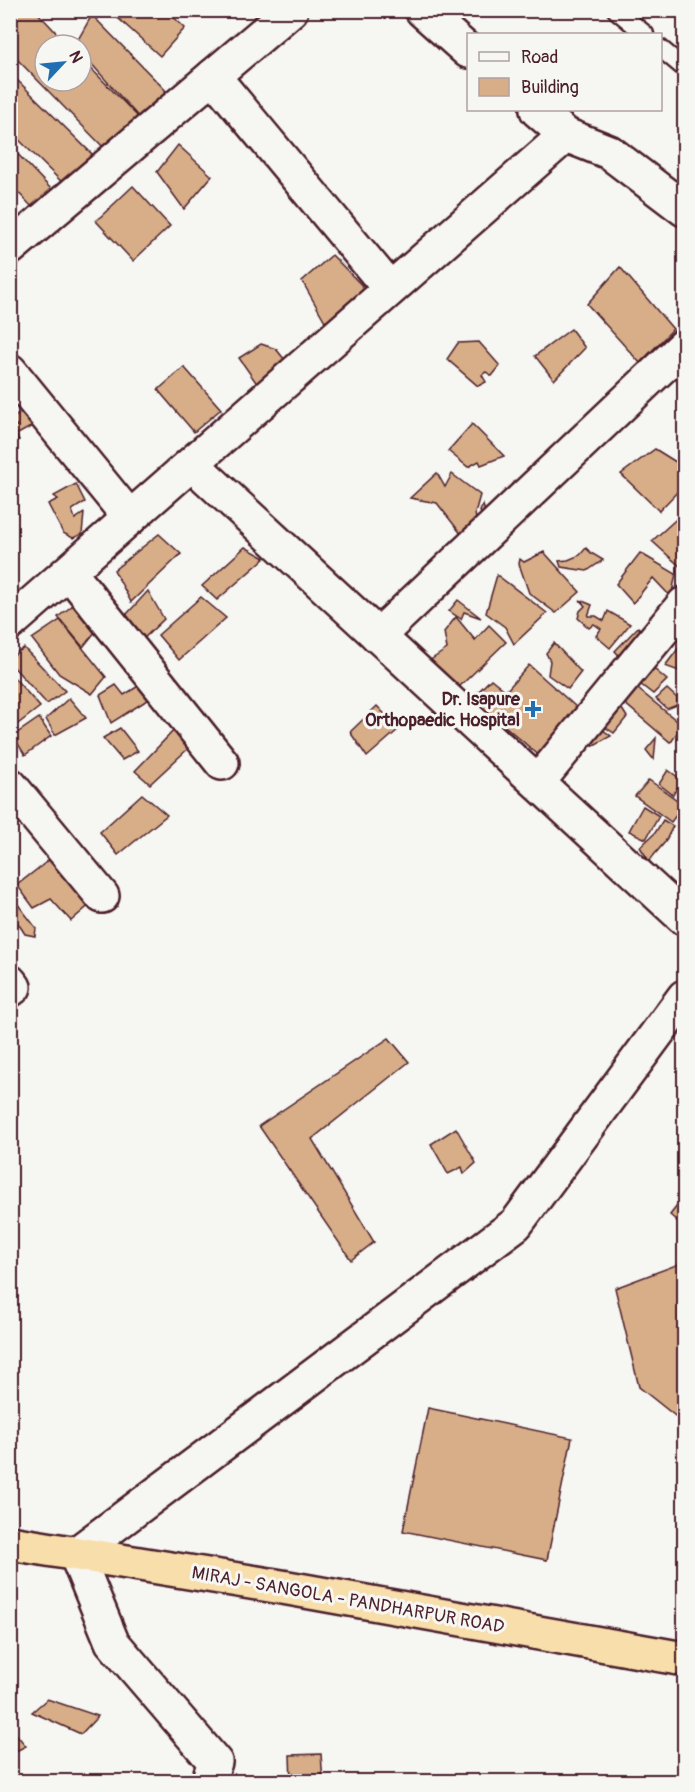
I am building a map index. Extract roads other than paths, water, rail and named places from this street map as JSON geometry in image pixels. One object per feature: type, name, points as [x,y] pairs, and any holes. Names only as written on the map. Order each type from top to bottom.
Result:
[{"type":"highway","name":"MIRAJ - SANGOLA - PANDHARPUR ROAD","points":[[10,1543],[300,1590],[684,1659]]},
{"type":"street","points":[[10,248],[291,10]]},
{"type":"street","points":[[422,10],[467,50]]},
{"type":"street","points":[[213,76],[390,289]]},
{"type":"street","points":[[538,111],[566,135],[609,152],[684,209]]},
{"type":"street","points":[[10,623],[566,135]]},
{"type":"street","points":[[378,636],[684,346]]},
{"type":"street","points":[[10,371],[130,518]]},
{"type":"street","points":[[192,464],[684,918]]},
{"type":"street","points":[[69,572],[222,763]]},
{"type":"street","points":[[538,782],[684,604]]},
{"type":"street","points":[[10,784],[102,896]]},
{"type":"street","points":[[10,982],[14,987],[10,990]]},
{"type":"street","points":[[207,1782],[215,1762],[112,1642],[76,1554],[516,1224],[684,997]]},
{"type":"lane","points":[[616,10],[644,33]]},
{"type":"lane","points":[[662,50],[684,68]]},
{"type":"place","name":"Dr. Isapure Orthopaedic Hospital","points":[[533,709]]}]
